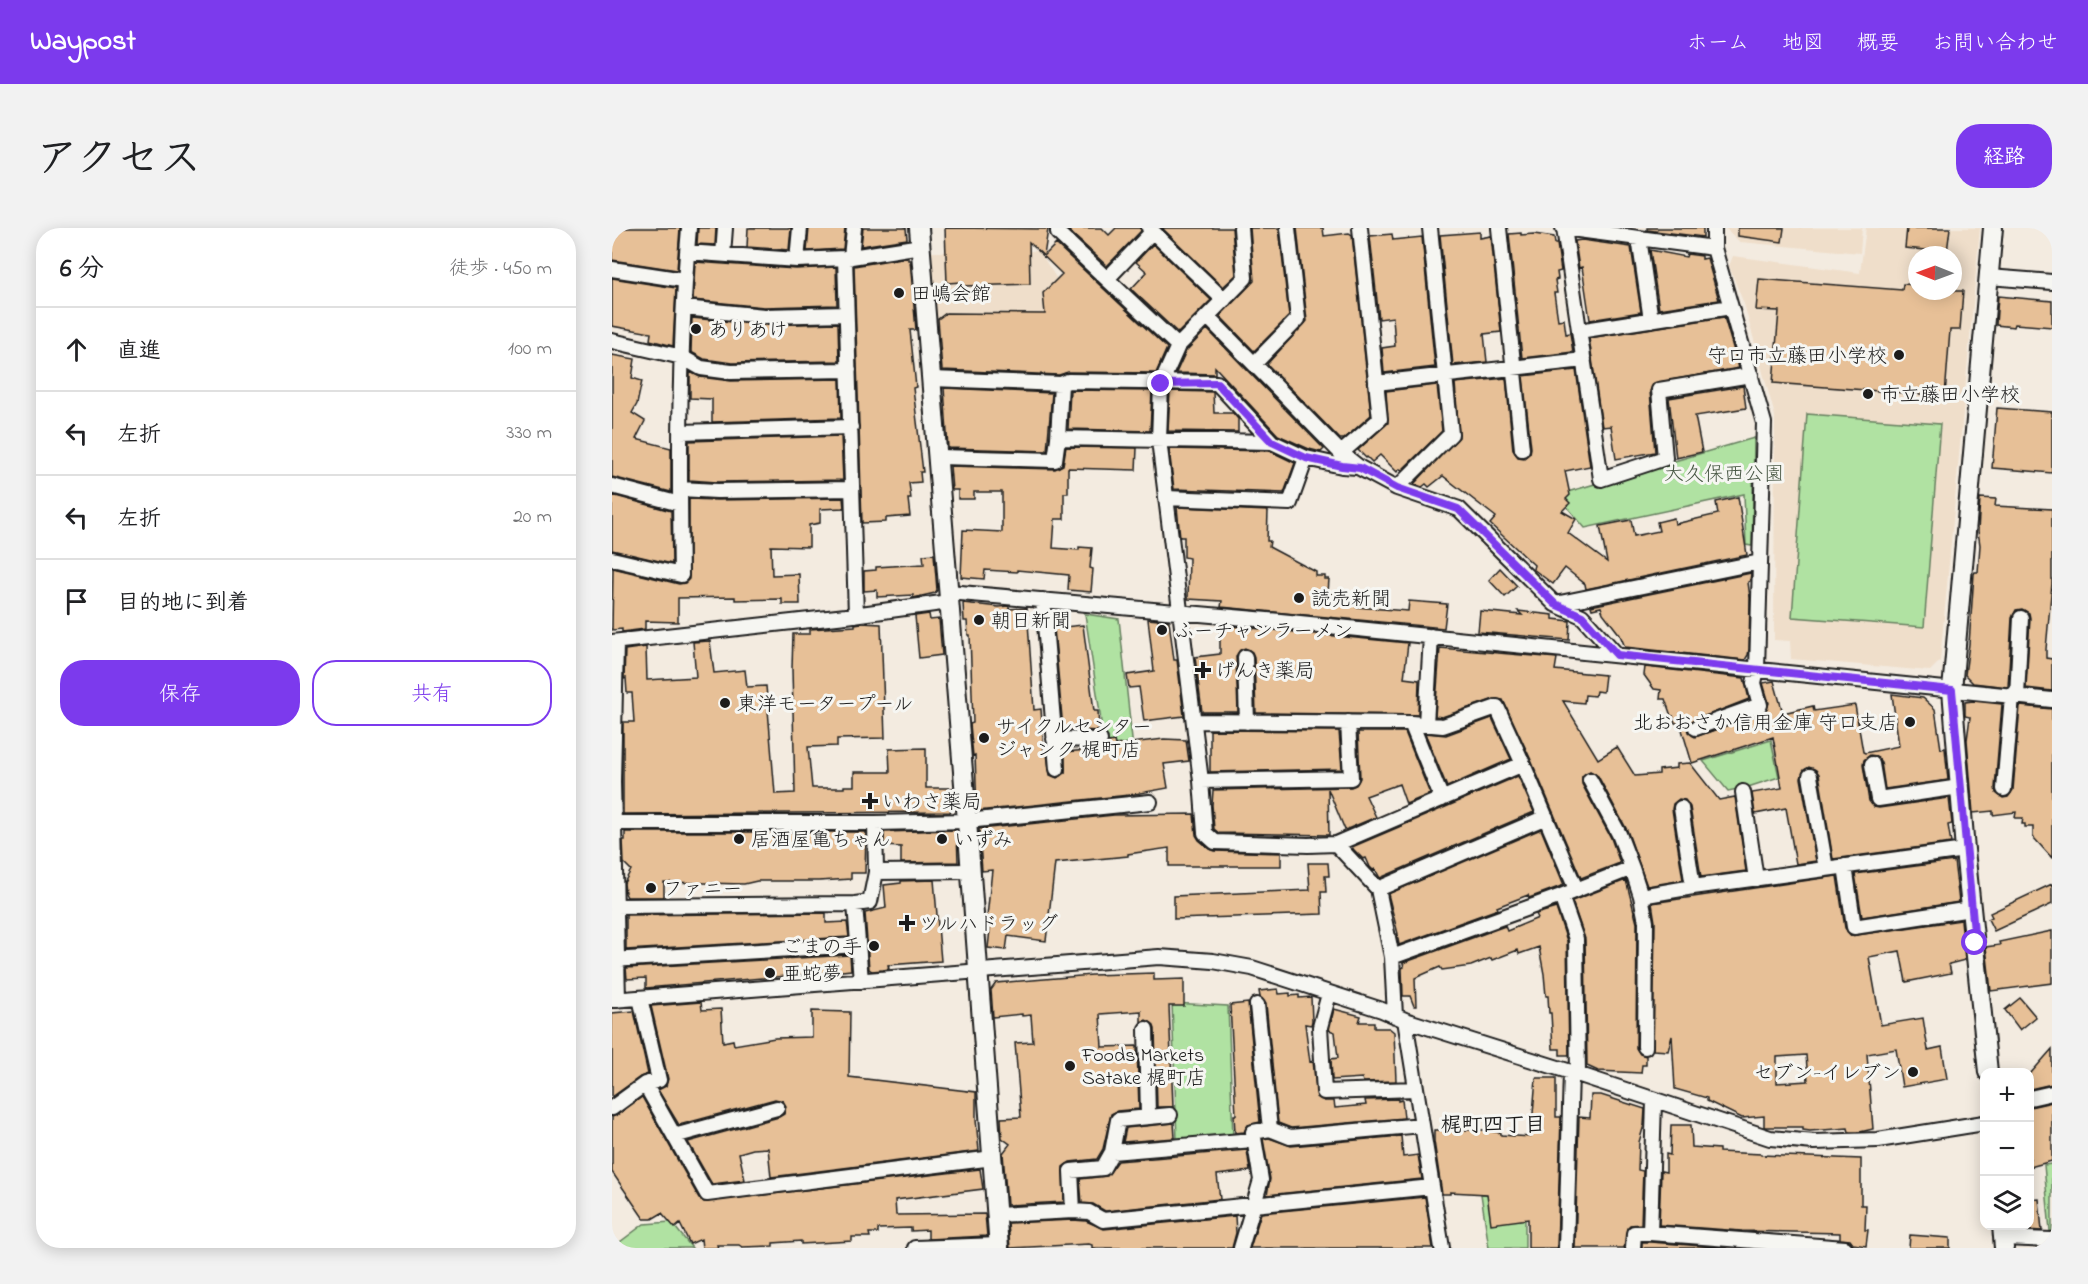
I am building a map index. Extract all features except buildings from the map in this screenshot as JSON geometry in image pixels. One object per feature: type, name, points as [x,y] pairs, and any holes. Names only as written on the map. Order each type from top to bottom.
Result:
[{"type":"street","points":[[612,559],[681,575],[682,357],[684,280],[689,228]]},
{"type":"street","points":[[723,255],[725,228]]},
{"type":"street","points":[[797,260],[800,228]]},
{"type":"street","points":[[854,228],[848,257],[846,314],[855,615]]},
{"type":"street","points":[[1058,228],[1058,232],[1178,346]]},
{"type":"street","points":[[1241,228],[1245,278],[1178,346],[1161,384],[1159,440],[1194,721],[1205,833],[1215,842],[1336,844],[1523,764]]},
{"type":"street","points":[[1254,364],[1298,320],[1288,228]]},
{"type":"street","points":[[1341,453],[1380,419],[1360,228]]},
{"type":"street","points":[[1397,488],[1451,434],[1430,228]]},
{"type":"street","points":[[1499,228],[1522,448]]},
{"type":"street","points":[[1714,248],[1596,230],[1564,228],[1601,479],[1665,458],[1659,390],[1750,375]]},
{"type":"street","points":[[1696,728],[1760,705],[1754,683],[1757,669],[1764,423],[1714,248],[1714,228]]},
{"type":"street","points":[[1988,1068],[1965,850],[1952,690],[1994,228]]},
{"type":"street","points":[[1107,279],[1151,230],[1224,300]]},
{"type":"street","points":[[687,252],[797,260],[848,257],[920,237],[999,1246],[915,1248]]},
{"type":"street","points":[[1639,238],[1651,320]]},
{"type":"street","points":[[612,269],[684,280]]},
{"type":"street","points":[[1989,277],[2052,282]]},
{"type":"street","points":[[1579,331],[1731,307]]},
{"type":"street","points":[[684,308],[764,316],[846,314]]},
{"type":"street","points":[[1208,317],[1341,453],[1360,468],[1397,488],[1458,509],[1555,604],[1582,616],[1617,655]]},
{"type":"street","points":[[612,341],[682,357],[701,368],[731,372],[849,370]]},
{"type":"street","points":[[1376,383],[1584,360]]},
{"type":"street","points":[[932,379],[1061,384],[1068,381],[1217,383],[1272,442],[1306,458],[1360,468]]},
{"type":"street","points":[[939,458],[1055,460],[1061,384]]},
{"type":"street","points":[[681,432],[851,427]]},
{"type":"street","points":[[1058,438],[1272,442]]},
{"type":"street","points":[[1166,498],[1290,503],[1306,458]]},
{"type":"street","points":[[612,486],[680,504]]},
{"type":"street","points":[[680,489],[717,491],[852,489]]},
{"type":"street","points":[[1555,604],[1760,562]]},
{"type":"street","points":[[1980,1124],[1878,1140],[1814,1142],[1770,1138],[1252,968],[1213,961],[1159,957],[615,1000],[614,642],[855,615],[949,597],[1043,600],[1431,636],[2052,700]]},
{"type":"street","points":[[1043,600],[1057,770]]},
{"type":"street","points":[[2004,789],[2021,618]]},
{"type":"street","points":[[1426,724],[1431,636]]},
{"type":"street","points":[[1245,657],[1247,722]]},
{"type":"street","points":[[1194,721],[1411,723],[1443,726],[1497,707],[1576,889]]},
{"type":"street","points":[[1201,781],[1351,778],[1348,722]]},
{"type":"street","points":[[1411,723],[1442,799]]},
{"type":"street","points":[[1054,739],[1100,740]]},
{"type":"street","points":[[1872,764],[1878,799],[1960,787]]},
{"type":"street","points":[[1809,777],[1826,869]]},
{"type":"street","points":[[1590,780],[1619,834],[1641,896],[1646,922],[1645,1047]]},
{"type":"street","points":[[1743,792],[1756,879]]},
{"type":"street","points":[[613,823],[967,821],[1150,802]]},
{"type":"street","points":[[1681,807],[1693,887]]},
{"type":"street","points":[[1378,889],[1546,817]]},
{"type":"street","points":[[615,906],[870,902],[876,872],[875,823]]},
{"type":"street","points":[[1336,844],[1378,889],[1392,957],[1400,1018],[1416,1089],[1442,1248]]},
{"type":"street","points":[[1641,896],[1965,850]]},
{"type":"street","points":[[1845,866],[1854,927],[1971,909]]},
{"type":"street","points":[[1392,957],[1632,868]]},
{"type":"street","points":[[876,872],[969,872]]},
{"type":"street","points":[[1561,896],[1576,939],[1574,1074],[1566,1248]]},
{"type":"street","points":[[855,904],[861,981]]},
{"type":"street","points":[[614,960],[858,945]]},
{"type":"street","points":[[1329,994],[1320,1027],[1324,1092],[1416,1089]]},
{"type":"street","points":[[612,1108],[645,1084],[659,1080],[640,998]]},
{"type":"street","points":[[1257,1005],[1270,1130]]},
{"type":"street","points":[[1146,1029],[1148,1116]]},
{"type":"street","points":[[645,1084],[707,1194],[993,1158]]},
{"type":"street","points":[[2034,1097],[2052,1093]]},
{"type":"street","points":[[1650,1233],[1654,1101]]},
{"type":"street","points":[[674,1136],[777,1108]]},
{"type":"street","points":[[1073,1211],[1071,1171],[1103,1168],[1112,1152],[1118,1120],[1170,1115]]},
{"type":"street","points":[[1240,1248],[1261,1180],[1253,1132],[1270,1130],[1290,1137],[1422,1125]]},
{"type":"street","points":[[1112,1152],[1253,1140]]},
{"type":"street","points":[[997,1215],[1073,1211],[1089,1212],[1103,1220],[1432,1187]]},
{"type":"street","points":[[1633,1248],[1634,1233],[1845,1248]]},
{"type":"street","points":[[2003,1237],[2052,1240]]},
{"type":"shaded area","points":[[1725,228],[1862,228],[1860,253],[1740,242]]},
{"type":"shaded area","name":"守口市立藤田小学校","points":[[1866,228],[1980,228],[1940,661],[1930,671],[1791,659],[1790,641],[1774,640],[1775,416],[1744,304],[1729,266],[1733,256],[1860,273]]},
{"type":"shaded area","points":[[1039,251],[1055,276],[1080,303],[1076,372],[1067,378],[938,374],[932,252]]},
{"type":"green space","points":[[1807,414],[1940,424],[1924,627],[1792,617]]},
{"type":"green space","name":"大久保西公園","points":[[1754,438],[1752,546],[1746,545],[1744,494],[1585,528],[1557,495]]},
{"type":"green space","points":[[1085,614],[1119,619],[1135,767],[1106,769]]},
{"type":"green space","points":[[1771,740],[1779,777],[1748,787],[1728,791],[1703,761]]},
{"type":"green space","points":[[1172,1003],[1228,1006],[1233,1137],[1177,1140]]},
{"type":"green space","points":[[2052,1164],[2052,1231],[2050,1231],[2044,1165]]},
{"type":"green space","points":[[1481,1194],[1525,1195],[1525,1248],[1489,1248]]},
{"type":"green space","points":[[671,1222],[692,1248],[612,1248],[644,1224]]},
{"type":"place","name":"田嶋会館","points":[[899,293]]},
{"type":"place","name":"ありあけ","points":[[696,329]]},
{"type":"place","name":"守口市立藤田小学校","points":[[1899,355]]},
{"type":"place","name":"市立藤田小学校","points":[[1868,394]]},
{"type":"place","name":"読売新聞","points":[[1299,598]]},
{"type":"place","name":"朝日新聞","points":[[979,620]]},
{"type":"place","name":"ふーチャンラーメン","points":[[1162,630]]},
{"type":"place","name":"げんき薬局","points":[[1203,670]]},
{"type":"place","name":"東洋モータープール","points":[[725,703]]},
{"type":"place","name":"北おおさか信用金庫 守口支店","points":[[1910,722]]},
{"type":"place","name":"サイクルセンター ジャンク 梶町店","points":[[984,738]]},
{"type":"place","name":"いわさ薬局","points":[[870,801]]},
{"type":"place","name":"居酒屋亀ちゃん","points":[[739,839]]},
{"type":"place","name":"いずみ","points":[[942,839]]},
{"type":"place","name":"ファニー","points":[[651,888]]},
{"type":"place","name":"ツルハドラッグ","points":[[907,923]]},
{"type":"place","name":"ごまの手","points":[[874,946]]},
{"type":"place","name":"亜蛇夢","points":[[770,973]]},
{"type":"place","name":"Foods Markets Satake 梶町店","points":[[1070,1066]]},
{"type":"place","name":"セブン-イレブン","points":[[1913,1072]]},
{"type":"district","name":"梶町四丁目","points":[[1493,1124]]},
{"type":"route","points":[[1161,384],[1217,383],[1272,442],[1306,458],[1360,468],[1397,488],[1458,509],[1555,604],[1582,616],[1617,655],[1952,690],[1975,943]]}]
